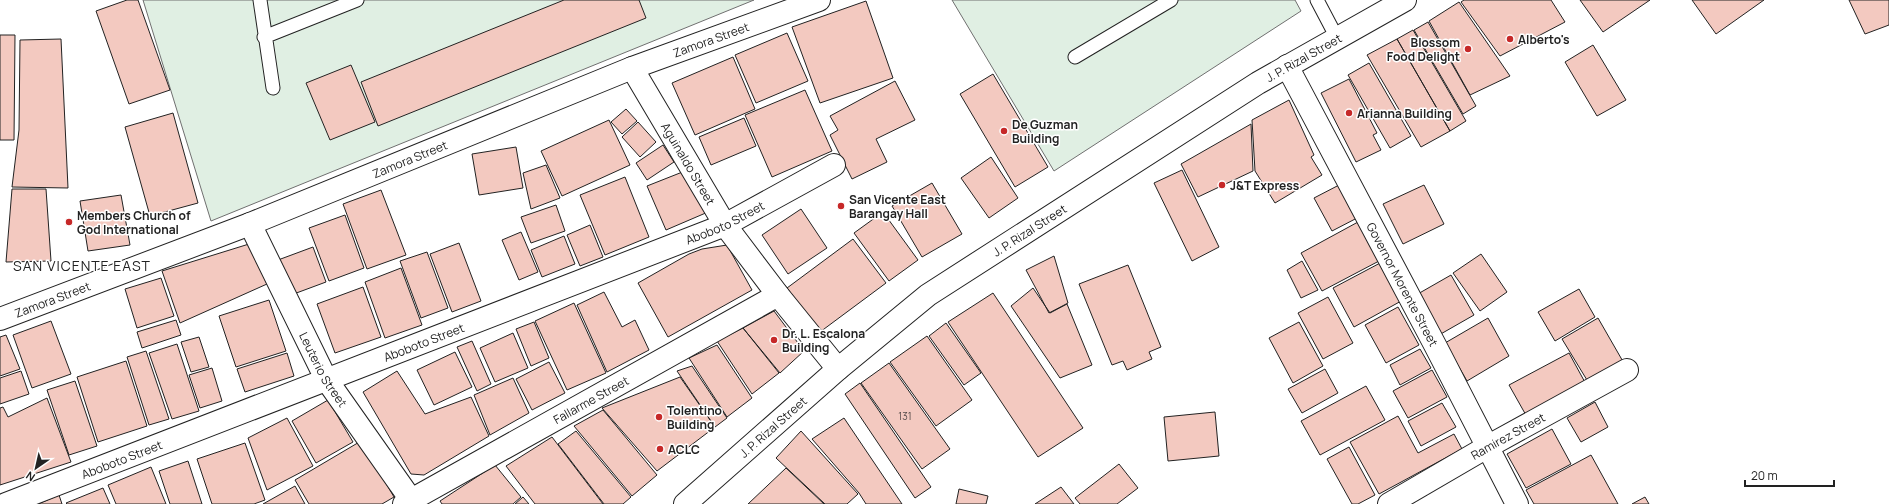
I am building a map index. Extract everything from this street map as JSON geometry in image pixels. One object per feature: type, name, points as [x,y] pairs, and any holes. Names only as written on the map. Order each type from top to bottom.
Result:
[{"type":"main road","name":"Zamora Street","points":[[0,319],[250,224],[632,68],[819,0]]},
{"type":"main road","name":"J. P. Rizal Street","points":[[684,504],[838,369],[928,295],[1258,82],[1405,0]]},
{"type":"main road","name":"Governor Morente Street","points":[[1287,66],[1517,504]]},
{"type":"main road","name":"Aguinaldo Street","points":[[632,68],[725,225],[778,295],[838,369]]},
{"type":"main road","name":"Aboboto Street","points":[[6,504],[725,225],[834,165]]},
{"type":"main road","name":"Leuterio Street","points":[[250,224],[326,379],[409,503]]},
{"type":"main road","name":"Fallarme Street","points":[[409,503],[778,295]]},
{"type":"main road","name":"Ramirez Street","points":[[1389,504],[1486,447],[1627,370]]},
{"type":"lane","points":[[260,0],[264,37],[273,88]]},
{"type":"lane","points":[[264,37],[357,0]]},
{"type":"lane","points":[[1075,57],[1171,0]]},
{"type":"lane","points":[[1317,0],[1336,38]]},
{"type":"green space","points":[[143,0],[754,0],[211,221]]},
{"type":"green space","points":[[952,0],[1295,0],[1301,11],[1054,171]]},
{"type":"building","points":[[127,0],[138,0],[170,90],[129,104],[96,11]]},
{"type":"building","points":[[564,0],[639,0],[646,18],[378,126],[361,82]]},
{"type":"building","name":"Alberto's","points":[[1464,0],[1551,0],[1565,22],[1500,56],[1461,2]]},
{"type":"building","points":[[1580,0],[1650,0],[1603,32]]},
{"type":"building","points":[[1692,0],[1764,0],[1716,34]]},
{"type":"building","points":[[1849,0],[1889,0],[1889,25],[1865,34]]},
{"type":"building","points":[[866,1],[893,78],[820,103],[792,27]]},
{"type":"building","name":"Blossom Food Delight","points":[[1459,2],[1510,76],[1470,95],[1429,21]]},
{"type":"building","points":[[1428,22],[1476,106],[1463,114],[1414,30]]},
{"type":"building","points":[[1413,30],[1466,121],[1450,131],[1397,39]]},
{"type":"building","points":[[787,33],[808,81],[756,103],[735,55]]},
{"type":"building","points":[[0,35],[15,35],[14,140],[0,140]]},
{"type":"building","points":[[61,39],[68,188],[12,187],[19,130],[20,40]]},
{"type":"building","points":[[1397,39],[1450,131],[1421,147],[1367,55]]},
{"type":"building","points":[[1593,45],[1626,100],[1597,116],[1565,62]]},
{"type":"building","points":[[733,57],[755,109],[695,135],[672,83]]},
{"type":"building","points":[[1369,63],[1411,136],[1390,148],[1348,75]]},
{"type":"building","points":[[351,65],[375,122],[330,140],[306,83]]},
{"type":"building","name":"De Guzman Building","points":[[993,74],[1048,167],[1015,187],[960,94]]},
{"type":"building","name":"Arianna Building","points":[[1349,79],[1377,133],[1373,135],[1381,150],[1356,162],[1321,93]]},
{"type":"building","points":[[895,81],[915,120],[876,139],[887,162],[852,179],[830,135],[838,130],[830,116]]},
{"type":"building","points":[[805,90],[832,151],[772,177],[745,115]]},
{"type":"building","points":[[1289,100],[1314,155],[1311,157],[1322,175],[1275,203],[1255,171],[1252,120]]},
{"type":"building","points":[[626,109],[637,121],[622,134],[611,122]]},
{"type":"building","points":[[173,113],[198,203],[150,216],[125,127]]},
{"type":"building","points":[[744,118],[756,146],[711,165],[699,137]]},
{"type":"building","points":[[609,120],[630,165],[562,196],[541,151]]},
{"type":"building","points":[[638,122],[656,142],[640,157],[622,137]]},
{"type":"building","points":[[1251,124],[1253,171],[1198,197],[1181,164]]},
{"type":"building","points":[[663,145],[674,162],[647,180],[636,163]]},
{"type":"building","points":[[516,147],[523,188],[479,195],[472,154]]},
{"type":"building","points":[[991,157],[1018,198],[989,218],[961,178]]},
{"type":"building","points":[[546,165],[560,198],[531,209],[523,173]]},
{"type":"building","points":[[690,169],[708,212],[666,230],[647,186]]},
{"type":"building","points":[[1182,170],[1219,247],[1192,261],[1154,183]]},
{"type":"building","points":[[625,177],[649,237],[605,255],[580,195]]},
{"type":"building","points":[[932,183],[962,234],[922,257],[892,206]]},
{"type":"building","points":[[1341,184],[1359,217],[1332,231],[1314,198]]},
{"type":"building","points":[[1424,185],[1444,224],[1403,244],[1383,204]]},
{"type":"building","points":[[12,189],[46,189],[51,261],[6,262]]},
{"type":"building","points":[[381,190],[406,255],[367,269],[343,204]]},
{"type":"building","points":[[121,195],[130,245],[88,251],[80,201]]},
{"type":"building","points":[[556,205],[565,231],[531,243],[521,217]]},
{"type":"building","points":[[801,209],[827,248],[788,274],[762,235]]},
{"type":"building","points":[[883,212],[918,260],[889,281],[854,233]]},
{"type":"building","points":[[345,215],[364,268],[329,281],[309,228]]},
{"type":"building","points":[[1358,222],[1379,261],[1322,291],[1301,253]]},
{"type":"building","points":[[590,225],[603,257],[580,266],[567,235]]},
{"type":"building","points":[[521,232],[538,272],[519,280],[502,240]]},
{"type":"building","points":[[564,236],[575,264],[542,277],[531,250]]},
{"type":"building","points":[[853,239],[886,283],[820,332],[787,288]]},
{"type":"building","points":[[459,243],[481,301],[452,312],[430,254]]},
{"type":"building","points":[[249,244],[267,284],[180,323],[162,271]]},
{"type":"building","points":[[727,245],[752,290],[668,337],[638,283],[689,254],[702,249]]},
{"type":"building","points":[[313,247],[326,282],[291,295],[278,260]]},
{"type":"building","points":[[427,252],[448,308],[421,318],[400,261]]},
{"type":"building","points":[[1481,254],[1507,292],[1480,311],[1453,273]]},
{"type":"building","points":[[1054,256],[1068,303],[1049,313],[1026,270]]},
{"type":"building","points":[[1302,261],[1318,290],[1301,298],[1287,270]]},
{"type":"building","points":[[1382,262],[1403,300],[1354,327],[1333,288]]},
{"type":"building","points":[[1128,265],[1161,347],[1149,352],[1152,359],[1127,370],[1123,361],[1112,365],[1079,284]]},
{"type":"building","points":[[401,268],[422,325],[385,338],[365,282]]},
{"type":"building","points":[[1451,275],[1474,315],[1439,335],[1416,295]]},
{"type":"building","points":[[161,278],[174,316],[137,328],[125,289]]},
{"type":"building","points":[[363,287],[381,337],[335,353],[317,304]]},
{"type":"building","points":[[1033,288],[1050,313],[1067,304],[1092,365],[1060,378],[1011,306]]},
{"type":"building","points":[[1579,289],[1595,317],[1555,341],[1538,312]]},
{"type":"building","points":[[604,292],[622,327],[635,320],[649,350],[607,372],[577,305]]},
{"type":"building","points":[[993,293],[1083,428],[1038,457],[948,322]]},
{"type":"building","points":[[1328,297],[1353,343],[1323,359],[1298,313]]},
{"type":"building","points":[[269,300],[286,351],[236,367],[219,316]]},
{"type":"building","points":[[574,303],[606,373],[567,390],[535,321]]},
{"type":"building","points":[[1398,307],[1419,345],[1386,363],[1365,325]]},
{"type":"building","name":"Dr. L. Escalona Building","points":[[774,311],[804,351],[780,373],[743,328]]},
{"type":"building","points":[[1488,318],[1509,356],[1467,381],[1445,343]]},
{"type":"building","points":[[1598,318],[1625,365],[1590,385],[1562,339]]},
{"type":"building","points":[[176,320],[181,335],[142,348],[137,332]]},
{"type":"building","points":[[51,321],[71,374],[32,388],[13,335]]},
{"type":"building","points":[[534,322],[549,358],[531,366],[516,329]]},
{"type":"building","points":[[1299,322],[1323,366],[1293,383],[1269,338]]},
{"type":"building","points":[[946,323],[981,373],[964,385],[929,336]]},
{"type":"building","points":[[743,328],[779,373],[752,394],[717,341]]},
{"type":"building","points":[[513,333],[528,368],[495,382],[480,348]]},
{"type":"building","points":[[6,335],[20,369],[0,376],[0,337]]},
{"type":"building","points":[[927,336],[972,400],[936,426],[890,362]]},
{"type":"building","points":[[199,337],[209,367],[191,372],[181,342]]},
{"type":"building","points":[[472,341],[491,384],[477,391],[457,347]]},
{"type":"building","points":[[177,344],[199,411],[172,419],[149,353]]},
{"type":"building","points":[[717,345],[752,398],[727,417],[689,358]]},
{"type":"building","points":[[1420,349],[1431,368],[1400,385],[1390,365]]},
{"type":"building","points":[[146,351],[169,419],[149,425],[127,357]]},
{"type":"building","points":[[455,352],[472,387],[434,405],[417,370]]},
{"type":"building","points":[[287,353],[294,376],[245,392],[237,369]]},
{"type":"building","points":[[1569,353],[1587,386],[1527,417],[1509,385]]},
{"type":"building","points":[[126,361],[147,426],[98,442],[77,377]]},
{"type":"building","points":[[549,362],[565,393],[532,410],[516,379]]},
{"type":"building","points":[[889,363],[950,449],[922,469],[861,383]]},
{"type":"building","points":[[692,366],[727,418],[715,427],[677,371]]},
{"type":"building","points":[[212,368],[222,401],[200,408],[189,375]]},
{"type":"building","points":[[1325,369],[1338,393],[1302,413],[1288,389]]},
{"type":"building","points":[[1432,370],[1447,397],[1408,418],[1393,391]]},
{"type":"building","points":[[21,371],[29,394],[0,404],[0,378]]},
{"type":"building","points":[[397,371],[425,414],[471,397],[489,436],[424,475],[411,474],[363,392]]},
{"type":"building","name":"Tolentino Building","points":[[680,377],[715,427],[657,471],[602,408]]},
{"type":"building","points":[[513,378],[529,413],[490,435],[474,395]]},
{"type":"building","points":[[75,381],[97,446],[69,455],[47,390]]},
{"type":"building","points":[[860,383],[931,487],[915,498],[845,394]]},
{"type":"building","points":[[1366,386],[1385,420],[1320,455],[1301,421]]},
{"type":"building","points":[[47,398],[71,462],[0,485],[0,408],[3,407],[8,417]]},
{"type":"building","points":[[328,400],[353,442],[316,463],[292,421]]},
{"type":"building","points":[[1595,402],[1608,427],[1581,442],[1567,418]]},
{"type":"building","points":[[1442,403],[1456,427],[1421,446],[1408,421]]},
{"type":"building","points":[[603,410],[657,475],[632,496],[574,426]]},
{"type":"building","points":[[1215,412],[1219,456],[1168,461],[1164,417]]},
{"type":"building","points":[[1398,416],[1418,453],[1454,434],[1462,449],[1379,494],[1350,442]]},
{"type":"building","points":[[287,418],[313,466],[267,490],[248,438]]},
{"type":"building","points":[[844,418],[902,504],[866,504],[859,493],[812,439]]},
{"type":"building","points":[[1552,429],[1571,464],[1526,488],[1507,454]]},
{"type":"building","points":[[576,431],[631,497],[623,504],[604,504],[558,444]]},
{"type":"building","points":[[801,431],[858,494],[847,504],[825,504],[776,458]]},
{"type":"building","points":[[552,437],[603,504],[535,504],[506,466]]},
{"type":"building","points":[[361,441],[394,497],[382,504],[309,504],[295,480]]},
{"type":"building","points":[[245,443],[265,500],[254,504],[212,504],[197,459]]},
{"type":"building","points":[[1349,447],[1375,495],[1358,504],[1352,504],[1327,459]]},
{"type":"building","points":[[1591,455],[1618,504],[1534,504],[1526,490]]},
{"type":"building","points":[[188,461],[202,504],[170,504],[159,471]]},
{"type":"building","points":[[1119,464],[1138,488],[1117,504],[1080,504],[1075,498]]},
{"type":"building","points":[[495,465],[521,497],[513,504],[442,504],[440,501]]},
{"type":"building","points":[[151,467],[166,504],[116,504],[108,485]]},
{"type":"building","points":[[786,468],[824,504],[748,504]]},
{"type":"building","points":[[295,486],[305,504],[263,504]]},
{"type":"building","points":[[1061,487],[1074,504],[1035,504]]},
{"type":"building","points":[[103,488],[110,504],[66,503]]},
{"type":"building","points":[[959,489],[988,496],[986,504],[956,504]]},
{"type":"building","points":[[59,495],[62,504],[38,504]]},
{"type":"building","points":[[523,497],[529,504],[515,504]]},
{"type":"building","points":[[1645,497],[1649,504],[1632,504]]},
{"type":"place","name":"Alberto's","points":[[1510,39]]},
{"type":"place","name":"Blossom Food Delight","points":[[1468,49]]},
{"type":"place","name":"Arianna Building","points":[[1349,113]]},
{"type":"place","name":"De Guzman Building","points":[[1004,131]]},
{"type":"place","name":"J&T Express","points":[[1222,185]]},
{"type":"place","name":"San Vicente East Barangay Hall","points":[[841,206]]},
{"type":"place","name":"Members Church of God International","points":[[69,222]]},
{"type":"place","name":"Dr. L. Escalona Building","points":[[774,340]]},
{"type":"place","name":"Tolentino Building","points":[[659,417]]},
{"type":"place","name":"ACLC","points":[[660,449]]},
{"type":"district","name":"SAN VICENTE EAST","points":[[82,265]]}]
